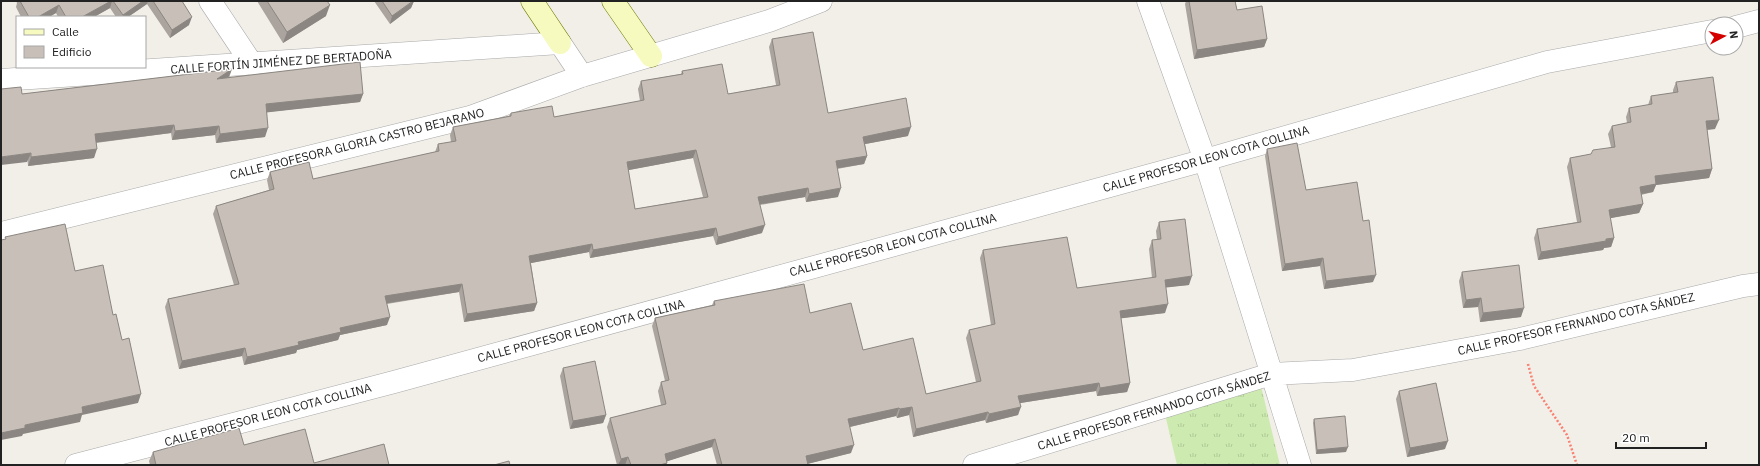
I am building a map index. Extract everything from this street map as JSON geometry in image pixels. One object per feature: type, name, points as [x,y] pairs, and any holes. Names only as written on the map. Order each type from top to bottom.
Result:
[{"type":"street","points":[[210,1],[252,64]]},
{"type":"street","points":[[532,1],[582,76]]},
{"type":"street","points":[[613,1],[651,56]]},
{"type":"street","name":"CALLE PROFESORA GLORIA CASTRO BEJARANO","points":[[1,233],[470,118],[582,76],[769,21],[821,1]]},
{"type":"street","points":[[1148,1],[1205,160],[1300,465]]},
{"type":"street","points":[[1744,25],[1759,20]]},
{"type":"street","name":"CALLE PROFESOR LEON COTA COLLINA","points":[[76,465],[394,382],[1205,160],[1547,62],[1704,33]]},
{"type":"street","name":"CALLE FORTÍN JIMÉNEZ DE BERTADOÑA","points":[[1,80],[560,43]]},
{"type":"street","name":"CALLE PROFESOR FERNANDO COTA SÁNDEZ","points":[[974,465],[1272,374],[1353,370],[1520,339],[1743,286],[1759,284]]},
{"type":"path","points":[[1520,339],[1534,386],[1567,435],[1578,465]]},
{"type":"green space","points":[[1261,386],[1280,465],[1177,465],[1164,410]]},
{"type":"building","points":[[20,1],[111,1],[84,16],[65,16],[59,5],[40,16],[28,16]]},
{"type":"building","points":[[113,1],[143,1],[123,15]]},
{"type":"building","points":[[153,1],[182,1],[192,17],[172,30]]},
{"type":"building","points":[[267,1],[327,1],[330,5],[287,32]]},
{"type":"building","points":[[382,1],[413,1],[392,16]]},
{"type":"building","points":[[1189,1],[1235,1],[1237,10],[1262,6],[1267,39],[1197,50]]},
{"type":"building","points":[[813,32],[828,113],[906,98],[911,127],[863,137],[867,156],[836,161],[841,188],[809,194],[808,188],[758,197],[765,225],[718,237],[716,228],[593,250],[592,244],[529,256],[537,303],[467,314],[462,284],[385,296],[390,317],[340,328],[341,332],[298,342],[299,345],[247,357],[245,348],[182,361],[168,299],[239,284],[216,206],[274,189],[270,172],[309,162],[313,179],[439,151],[438,144],[456,141],[453,127],[511,116],[511,113],[552,106],[554,117],[644,100],[641,81],[683,74],[682,71],[722,64],[728,94],[780,85],[772,39]],"holes":[[[696,150],[708,197],[635,209],[627,162]]]},
{"type":"building","points":[[360,62],[363,94],[266,104],[268,128],[220,134],[219,126],[175,131],[174,125],[95,134],[97,149],[31,157],[31,153],[1,157],[1,89],[21,87],[22,94],[232,69],[217,79]]},
{"type":"building","points":[[1713,77],[1719,120],[1706,121],[1712,169],[1655,176],[1656,184],[1640,187],[1643,204],[1609,210],[1614,238],[1606,239],[1606,241],[1541,252],[1537,229],[1581,222],[1570,158],[1591,154],[1593,150],[1615,147],[1612,126],[1631,122],[1629,108],[1652,104],[1651,96],[1678,92],[1676,82]]},
{"type":"building","points":[[1297,143],[1306,190],[1357,182],[1363,221],[1369,220],[1376,275],[1326,281],[1323,258],[1285,264],[1267,149]]},
{"type":"building","points":[[1185,219],[1192,276],[1165,280],[1168,304],[1120,311],[1130,383],[1100,388],[1099,383],[1018,396],[1021,407],[989,414],[988,412],[916,429],[912,407],[899,408],[848,419],[854,445],[806,456],[808,465],[722,465],[715,439],[665,454],[667,463],[660,465],[631,465],[628,457],[621,459],[610,418],[666,404],[661,382],[669,380],[655,318],[715,305],[714,301],[804,284],[810,313],[851,303],[863,350],[913,338],[926,394],[981,381],[969,330],[995,324],[983,250],[1067,237],[1077,288],[1156,277],[1152,240],[1161,239],[1159,222]]},
{"type":"building","points":[[65,224],[75,271],[103,265],[113,315],[116,314],[122,340],[129,338],[141,394],[82,407],[83,413],[25,425],[25,428],[1,433],[1,240],[6,239],[5,237]]},
{"type":"building","points":[[1519,265],[1524,308],[1483,313],[1481,298],[1466,300],[1462,272]]},
{"type":"building","points":[[595,361],[606,415],[573,421],[563,368]]},
{"type":"building","points":[[1436,383],[1448,441],[1410,448],[1399,391]]},
{"type":"building","points":[[1345,416],[1348,447],[1317,450],[1314,419]]},
{"type":"building","points":[[239,428],[244,445],[305,429],[314,463],[384,444],[389,465],[156,465],[153,452]]},
{"type":"building","points":[[509,461],[510,465],[494,465]]}]
